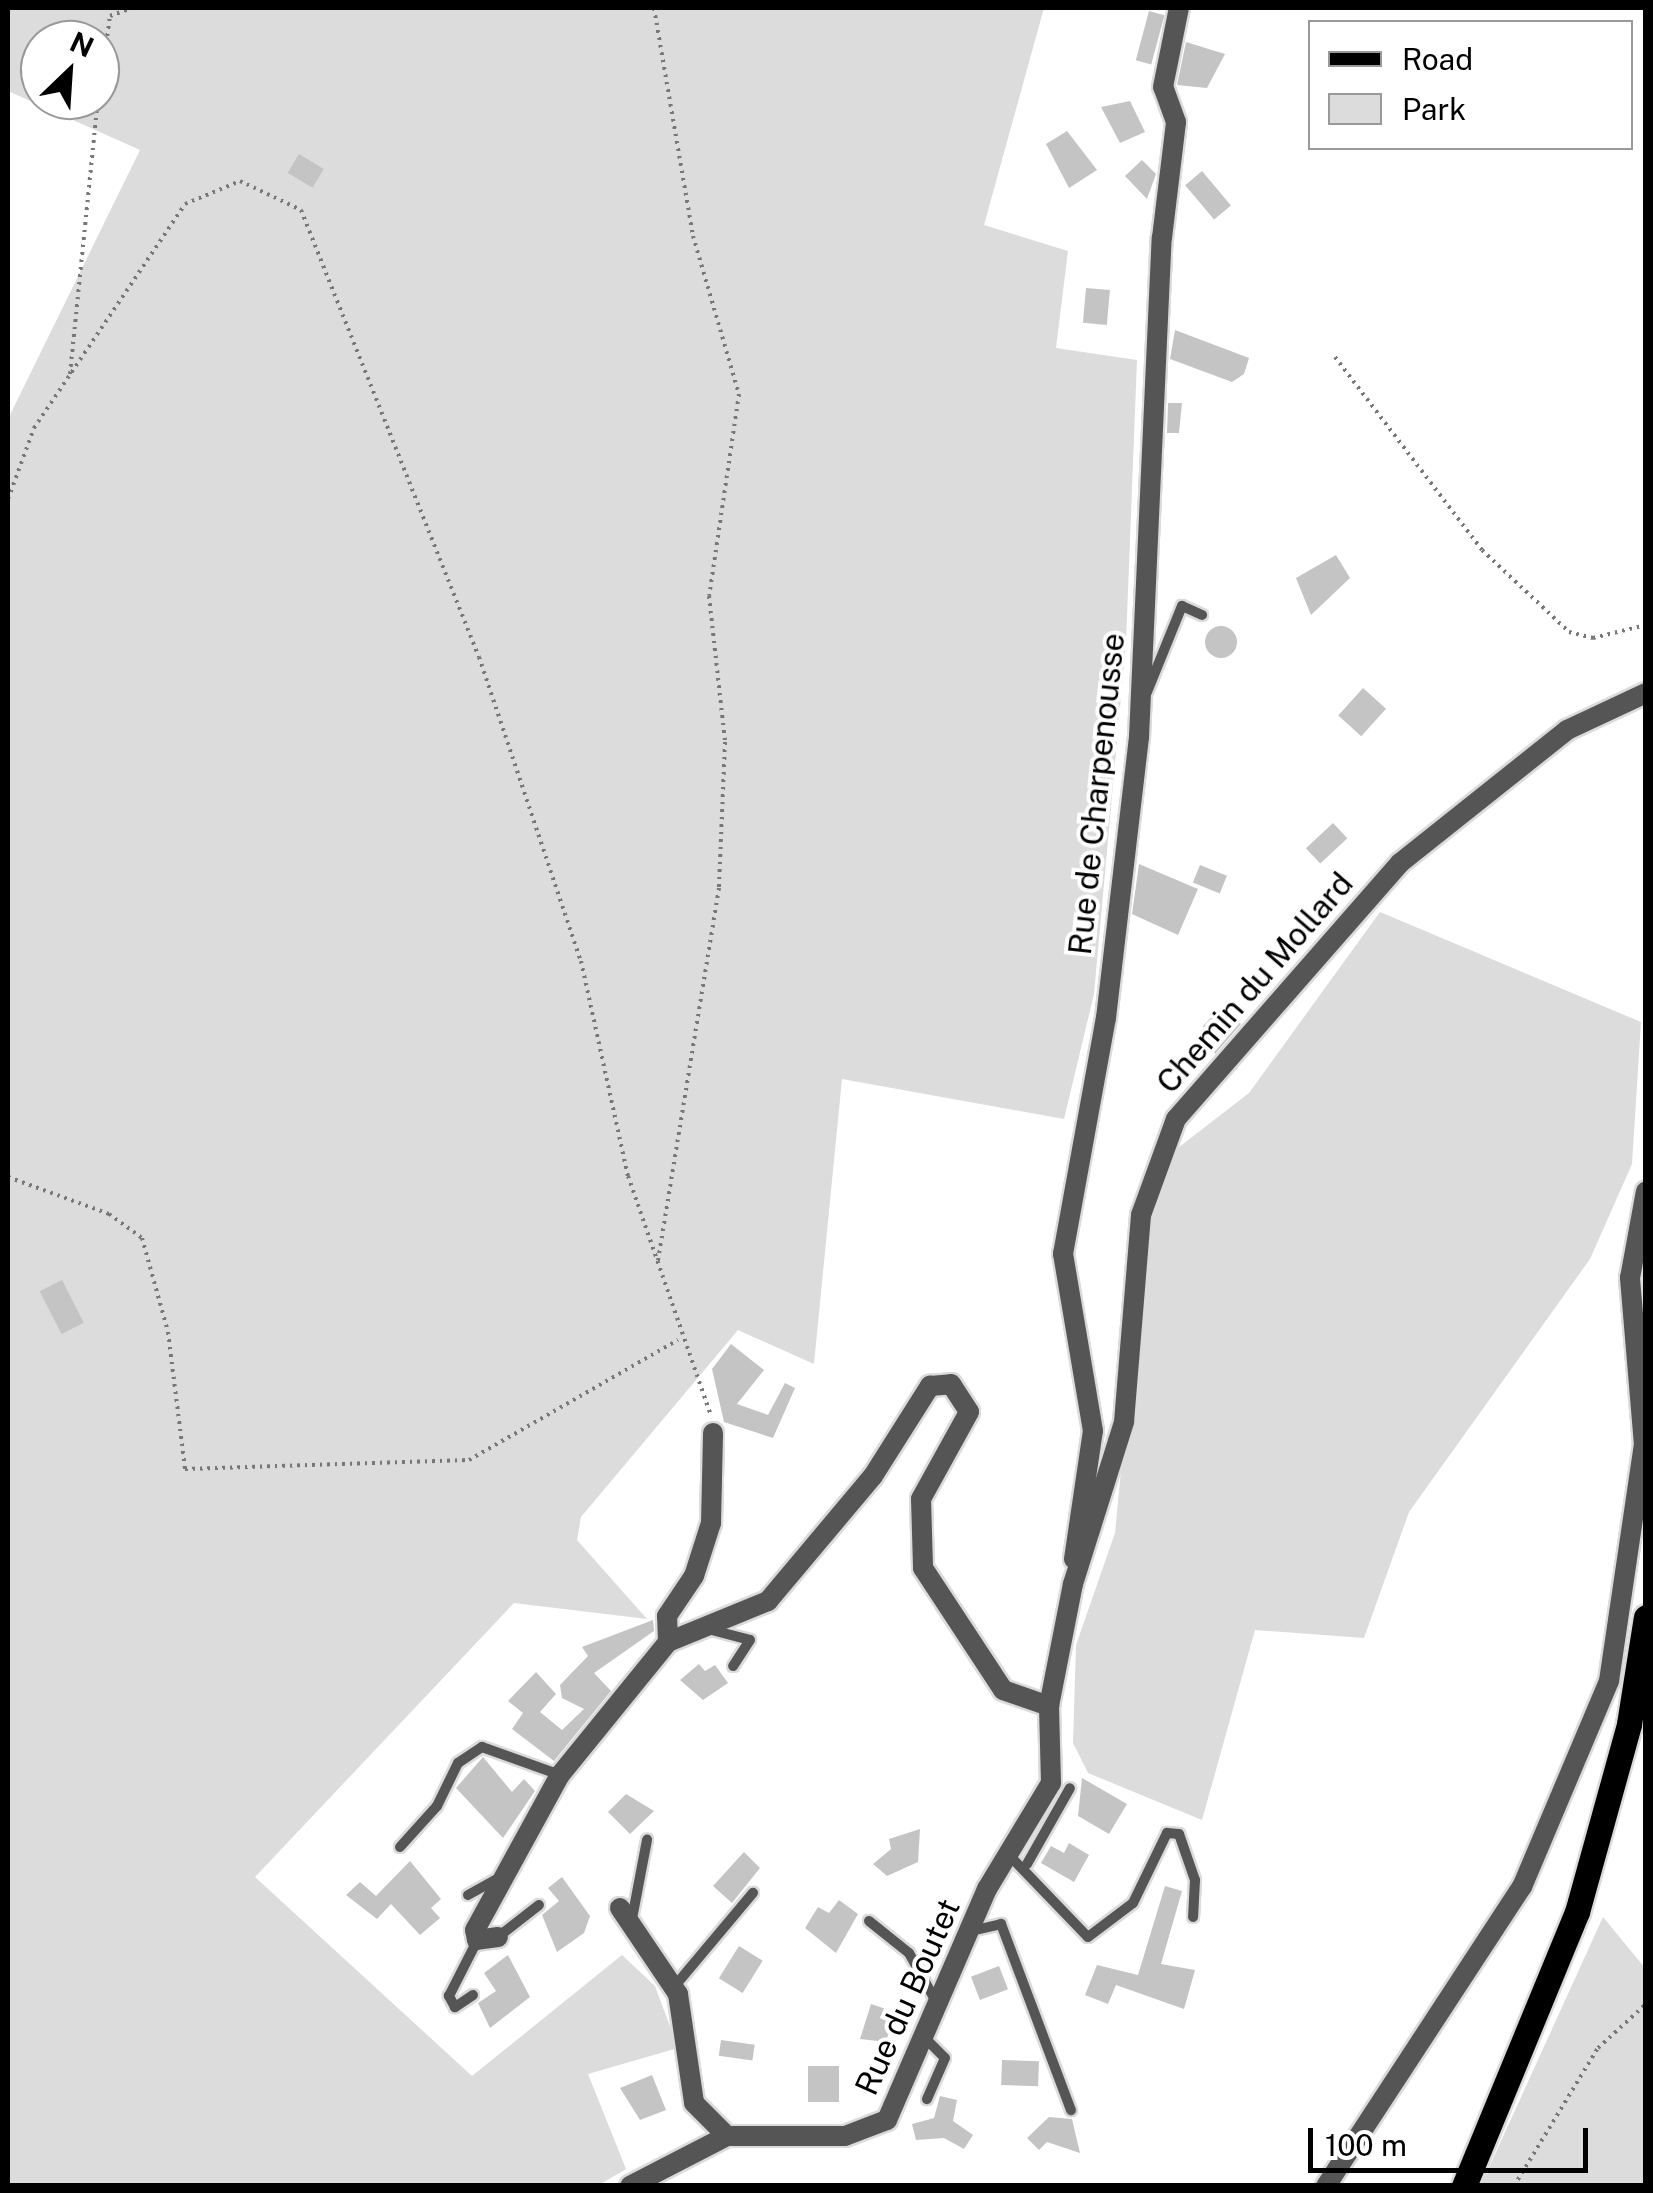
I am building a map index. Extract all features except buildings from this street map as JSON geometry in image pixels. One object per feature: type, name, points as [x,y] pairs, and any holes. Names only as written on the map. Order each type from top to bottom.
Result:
[{"type":"main road","points":[[1464,2186],[1577,1912],[1643,1645],[1646,1618]]},
{"type":"street","name":"Rue de Charpenousse","points":[[1072,1584],[1093,1431],[1062,1254],[1106,1018],[1142,702],[1162,238],[1176,122],[1163,87],[1179,8]]},
{"type":"street","name":"Chemin du Mollard","points":[[1049,1706],[1072,1584],[1115,1465],[1131,1262],[1176,1119],[1400,863],[1566,730],[1646,693]]},
{"type":"street","points":[[1326,2186],[1522,1887],[1609,1681],[1644,1445],[1630,1278],[1646,1191]]},
{"type":"street","points":[[488,1938],[507,1874],[560,1775],[668,1642],[768,1601],[890,1453],[920,1392],[951,1384],[969,1412],[921,1499],[923,1568],[1003,1690],[1049,1706]]},
{"type":"street","points":[[668,1642],[667,1616],[694,1576],[711,1522],[713,1433]]},
{"type":"street","name":"Rue du Boutet","points":[[630,2186],[726,2136],[845,2136],[887,2120],[927,2040],[970,1932],[1008,1854],[1051,1783],[1049,1706]]},
{"type":"street","points":[[626,1916],[674,1987],[694,2103],[726,2136]]},
{"type":"lane","points":[[1142,702],[1182,606],[1202,615]]},
{"type":"lane","points":[[698,1628],[750,1640],[732,1666]]},
{"type":"lane","points":[[400,1848],[437,1806],[458,1762],[482,1748],[560,1775]]},
{"type":"lane","points":[[1027,1864],[1070,1788]]},
{"type":"lane","points":[[1008,1854],[1027,1864],[1042,1895],[1088,1937],[1134,1903],[1168,1833],[1178,1834],[1195,1880],[1193,1917]]},
{"type":"lane","points":[[626,1916],[648,1840]]},
{"type":"lane","points":[[468,1895],[507,1874]]},
{"type":"lane","points":[[674,1987],[753,1892]]},
{"type":"lane","points":[[474,1995],[454,2007],[448,1996],[488,1938],[539,1905]]},
{"type":"lane","points":[[869,1921],[909,1953],[938,2006]]},
{"type":"lane","points":[[970,1932],[1001,1924],[1071,2110]]},
{"type":"lane","points":[[927,2040],[945,2058],[928,2098]]},
{"type":"path","points":[[109,20],[110,16],[132,8]]},
{"type":"path","points":[[654,8],[693,236],[739,394],[709,596],[725,742],[719,888],[658,1262]]},
{"type":"path","points":[[70,376],[96,120]]},
{"type":"path","points":[[8,499],[34,428],[186,204],[240,181],[301,210],[480,657],[581,961],[628,1176],[713,1433]]},
{"type":"path","points":[[1335,357],[1482,550],[1570,632],[1593,638],[1646,625]]},
{"type":"path","points":[[8,1177],[109,1214],[142,1238],[168,1332],[185,1470],[469,1460],[680,1340]]},
{"type":"path","points":[[1514,2186],[1598,2048],[1646,2004]]},
{"type":"green space","points":[[8,8],[1044,8],[984,225],[1068,251],[1056,348],[1137,360],[1126,642],[1094,994],[1064,1119],[842,1079],[814,1364],[738,1330],[581,1517],[577,1540],[647,1619],[514,1603],[255,1877],[472,2076],[622,1955],[655,1986],[678,2048],[588,2074],[626,2169],[599,2185],[8,2185],[8,419],[140,150],[73,120],[120,120],[120,20],[20,20],[20,96],[8,91]]},
{"type":"green space","points":[[1380,912],[1641,1022],[1632,1164],[1590,1259],[1409,1512],[1364,1638],[1255,1630],[1202,1820],[1088,1773],[1073,1743],[1076,1645],[1115,1533],[1142,1251],[1174,1151],[1249,1093]]},
{"type":"green space","points":[[1603,1917],[1645,1968],[1645,2185],[1481,2185]]}]
